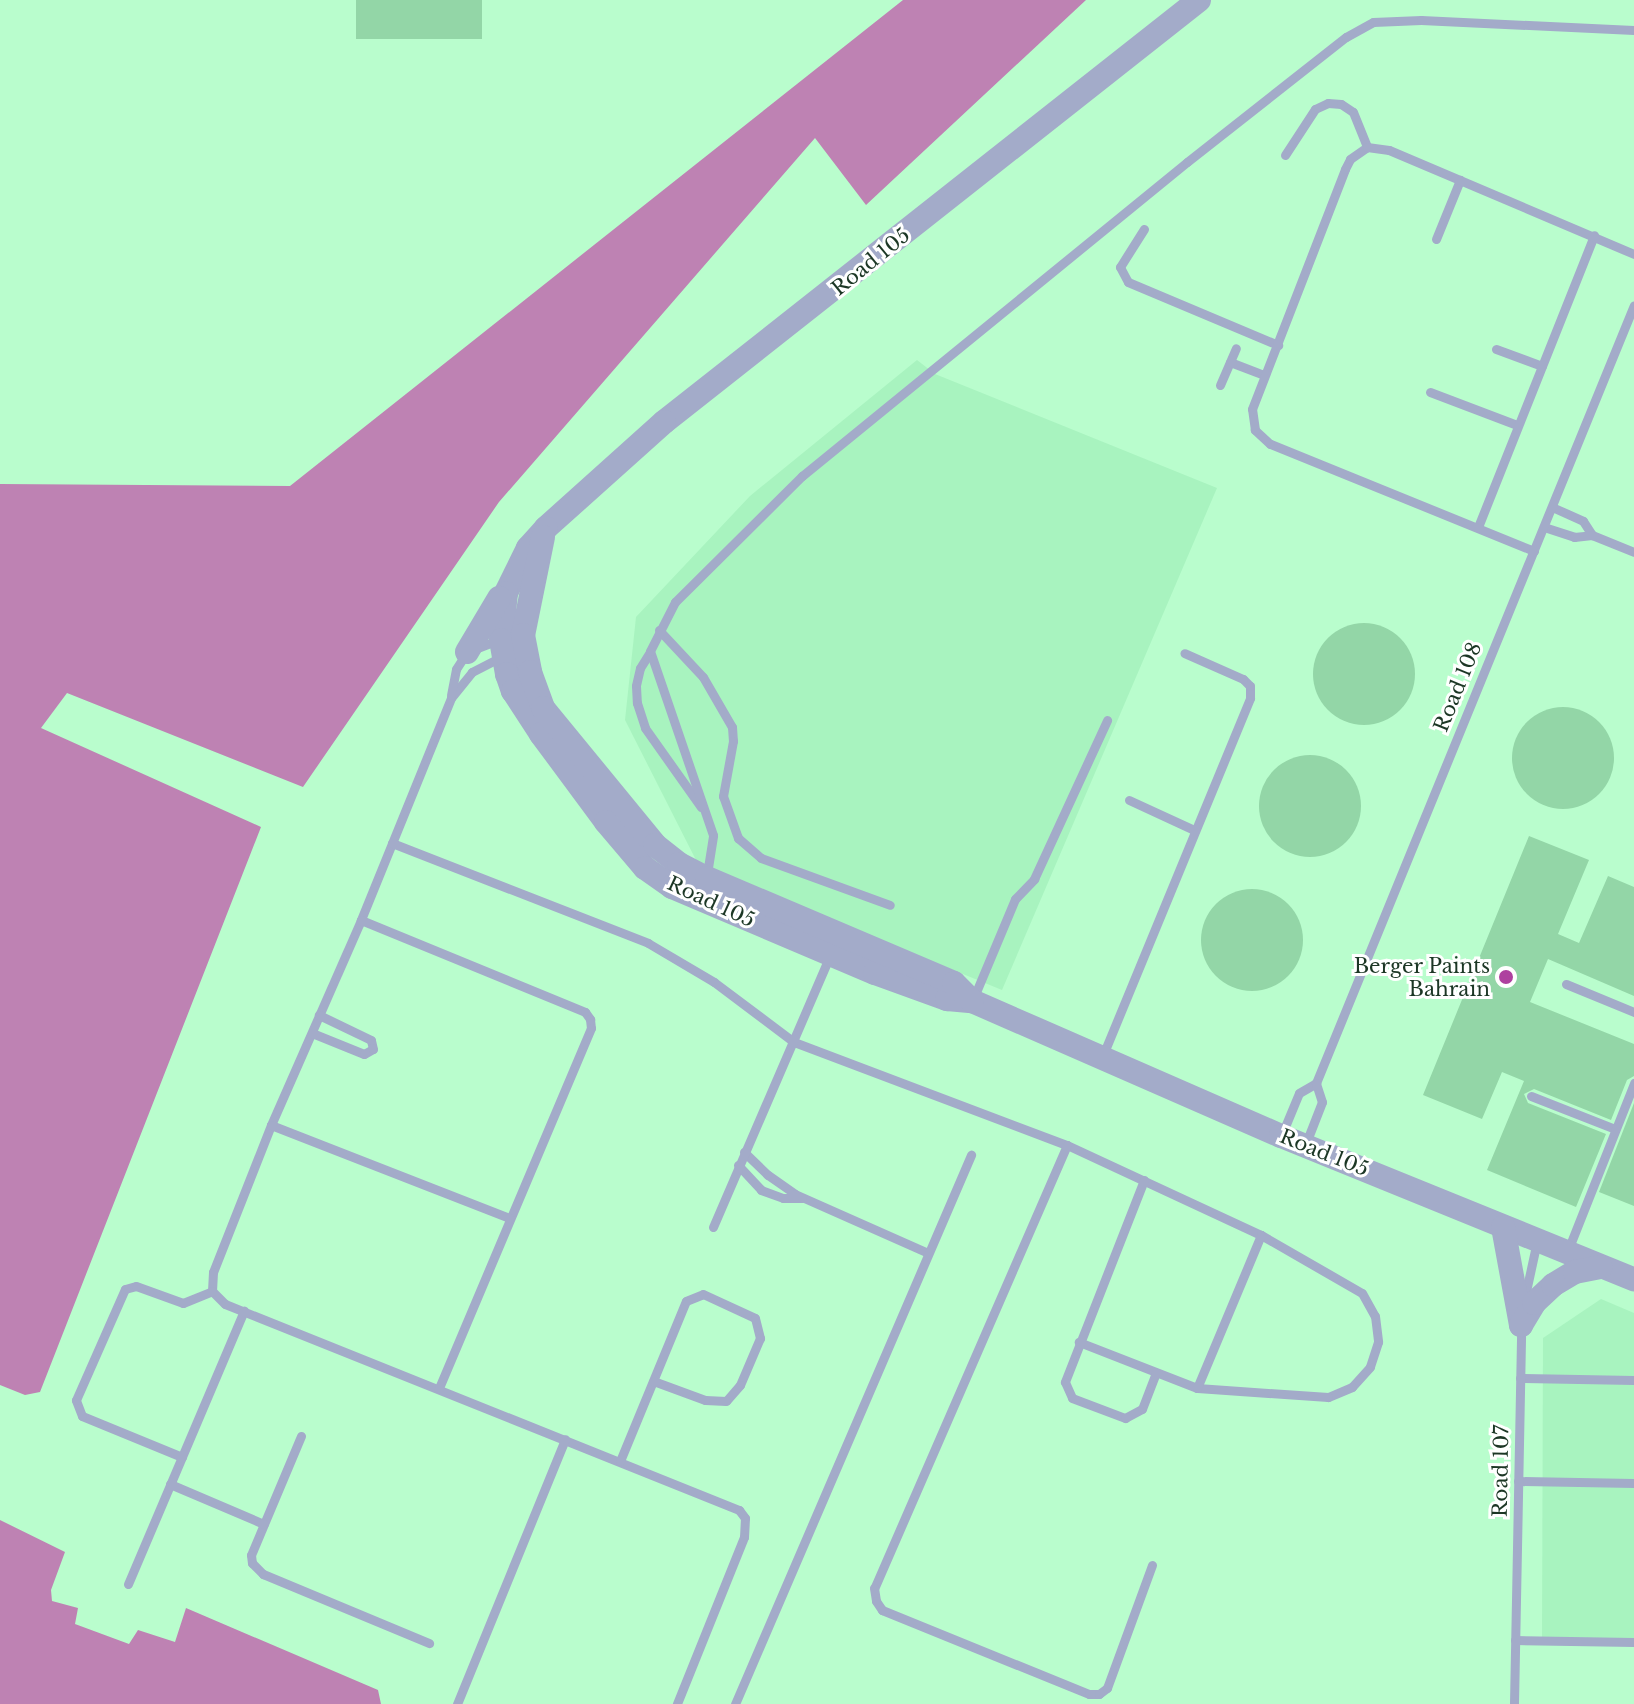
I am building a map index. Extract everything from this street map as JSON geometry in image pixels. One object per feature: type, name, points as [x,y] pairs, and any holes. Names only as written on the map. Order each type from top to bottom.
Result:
[{"type":"street","name":"Road 105","points":[[1199,0],[664,422],[546,528],[514,571],[503,605],[513,645],[513,691],[606,822],[645,868],[672,887],[702,888],[947,999],[972,1001],[1281,1136],[1634,1279]]},
{"type":"street","name":"Road 105","points":[[513,645],[546,528]]},
{"type":"street","points":[[467,652],[514,571]]},
{"type":"street","points":[[1503,1227],[1521,1325]]},
{"type":"street","points":[[1521,1325],[1534,1303],[1553,1285],[1575,1272],[1601,1267]]},
{"type":"lane","points":[[707,816],[645,728],[637,703],[636,686],[659,630],[675,602],[802,476],[1346,37],[1373,22],[1421,20],[1634,30]]},
{"type":"lane","points":[[1285,155],[1315,109],[1328,103],[1341,104],[1353,112],[1367,147]]},
{"type":"lane","points":[[1534,551],[1261,438],[1255,430],[1252,409],[1345,169],[1350,159],[1367,147],[1389,150],[1634,254]]},
{"type":"lane","points":[[1436,239],[1460,180]]},
{"type":"lane","points":[[1144,229],[1120,267],[1128,282],[1278,345]]},
{"type":"lane","points":[[1478,527],[1594,235]]},
{"type":"lane","name":"Road 108","points":[[1281,1136],[1299,1093],[1316,1083],[1634,305]]},
{"type":"lane","points":[[1220,385],[1236,348]]},
{"type":"lane","points":[[1496,349],[1542,366]]},
{"type":"lane","points":[[1230,362],[1264,375]]},
{"type":"lane","points":[[1430,392],[1517,425]]},
{"type":"lane","points":[[1552,507],[1583,521],[1592,535]]},
{"type":"lane","points":[[1544,527],[1574,537],[1592,535],[1634,552]]},
{"type":"lane","points":[[659,630],[703,677],[732,727],[733,741],[723,796],[738,838],[761,858],[890,905]]},
{"type":"lane","points":[[513,645],[467,652],[456,669],[451,698],[361,920],[271,1125],[213,1272],[212,1291],[217,1299],[244,1311],[730,1505],[745,1518],[744,1537],[677,1704]]},
{"type":"lane","points":[[451,698],[472,672],[513,645]]},
{"type":"lane","points":[[650,651],[707,816],[713,851],[702,888]]},
{"type":"lane","points":[[1102,1058],[1250,698],[1250,686],[1243,679],[1184,653]]},
{"type":"lane","points":[[972,1001],[1015,899],[1034,879],[1107,720]]},
{"type":"lane","points":[[1129,800],[1194,830]]},
{"type":"lane","points":[[392,843],[648,943],[714,982],[794,1042],[1067,1145],[1261,1235],[1362,1293],[1375,1316],[1378,1342],[1370,1367],[1352,1387],[1328,1397],[1197,1388],[1079,1342]]},
{"type":"lane","points":[[361,920],[585,1012],[590,1019],[591,1028],[439,1388]]},
{"type":"lane","points":[[713,1227],[794,1042],[818,943]]},
{"type":"lane","points":[[1566,984],[1634,1012]]},
{"type":"lane","points":[[312,1033],[364,1054],[373,1049],[371,1040],[319,1015]]},
{"type":"lane","name":"Road 108","points":[[1305,1145],[1322,1102],[1316,1083]]},
{"type":"lane","points":[[1567,1253],[1634,1083]]},
{"type":"lane","points":[[1531,1096],[1615,1129]]},
{"type":"lane","points":[[271,1125],[510,1218]]},
{"type":"lane","points":[[1067,1145],[874,1588],[876,1601],[882,1610],[1089,1694],[1099,1694],[1107,1688],[1152,1565]]},
{"type":"lane","points":[[744,1152],[776,1182],[928,1253]]},
{"type":"lane","points":[[735,1704],[971,1155]]},
{"type":"lane","points":[[738,1165],[752,1183],[772,1195],[806,1198]]},
{"type":"lane","points":[[1144,1180],[1065,1382],[1067,1391],[1081,1402],[1125,1418],[1135,1416],[1142,1409],[1156,1373]]},
{"type":"lane","points":[[1197,1388],[1261,1235]]},
{"type":"lane","name":"Road 107","points":[[1514,1704],[1521,1325],[1537,1241]]},
{"type":"lane","points":[[182,1457],[82,1416],[76,1400],[125,1289],[136,1286],[183,1303],[212,1291]]},
{"type":"lane","points":[[620,1461],[653,1381],[686,1301],[694,1295],[712,1297],[755,1318],[760,1338],[740,1385],[726,1401],[705,1400],[653,1381]]},
{"type":"lane","points":[[128,1584],[244,1311]]},
{"type":"lane","points":[[1520,1378],[1634,1380]]},
{"type":"lane","points":[[301,1436],[251,1555],[256,1570],[429,1643]]},
{"type":"lane","points":[[457,1704],[565,1439]]},
{"type":"lane","points":[[1518,1481],[1634,1483]]},
{"type":"lane","points":[[170,1484],[264,1524]]},
{"type":"lane","points":[[1515,1640],[1634,1642]]},
{"type":"shaded area","points":[[903,0],[1086,0],[866,205],[815,138],[499,502],[303,787],[67,693],[41,728],[261,827],[40,1392],[25,1395],[0,1385],[0,484],[290,486]]},
{"type":"shaded area","points":[[917,360],[935,374],[1217,488],[1002,990],[699,866],[625,720],[636,617],[750,496]]},
{"type":"shaded area","points":[[1601,1299],[1634,1313],[1634,1644],[1542,1643],[1543,1338]]},
{"type":"shaded area","points":[[0,1520],[65,1552],[51,1590],[52,1601],[78,1608],[75,1624],[129,1644],[138,1630],[175,1642],[186,1608],[378,1690],[381,1704],[0,1704]]},
{"type":"building","points":[[356,0],[482,0],[482,39],[356,39]]},
{"type":"building","points":[[1364,623],[1383,627],[1400,638],[1411,655],[1415,674],[1411,693],[1400,710],[1383,721],[1364,725],[1345,721],[1328,710],[1317,693],[1313,674],[1317,655],[1328,638],[1345,627]]},
{"type":"building","points":[[1563,707],[1582,711],[1599,722],[1610,739],[1614,758],[1610,777],[1599,794],[1582,805],[1563,809],[1544,805],[1527,794],[1516,777],[1512,758],[1516,739],[1527,722],[1544,711]]},
{"type":"building","points":[[1310,755],[1329,759],[1346,770],[1357,787],[1361,806],[1357,825],[1346,842],[1329,853],[1310,857],[1291,853],[1274,842],[1263,825],[1259,806],[1263,787],[1274,770],[1291,759]]},
{"type":"building","points":[[1529,836],[1589,860],[1558,934],[1579,943],[1608,876],[1634,887],[1634,996],[1548,959],[1530,1002],[1634,1044],[1634,1076],[1627,1080],[1611,1120],[1534,1089],[1524,1094],[1528,1103],[1606,1134],[1576,1207],[1487,1170],[1524,1081],[1502,1072],[1482,1119],[1423,1095]]},
{"type":"building","points":[[1252,889],[1271,893],[1288,904],[1299,921],[1303,940],[1299,959],[1288,976],[1271,987],[1252,991],[1233,987],[1216,976],[1205,959],[1201,940],[1205,921],[1216,904],[1233,893]]},
{"type":"building","points":[[1634,1103],[1634,1206],[1599,1192]]},
{"type":"place","name":"Berger Paints Bahrain","points":[[1506,977]]}]
